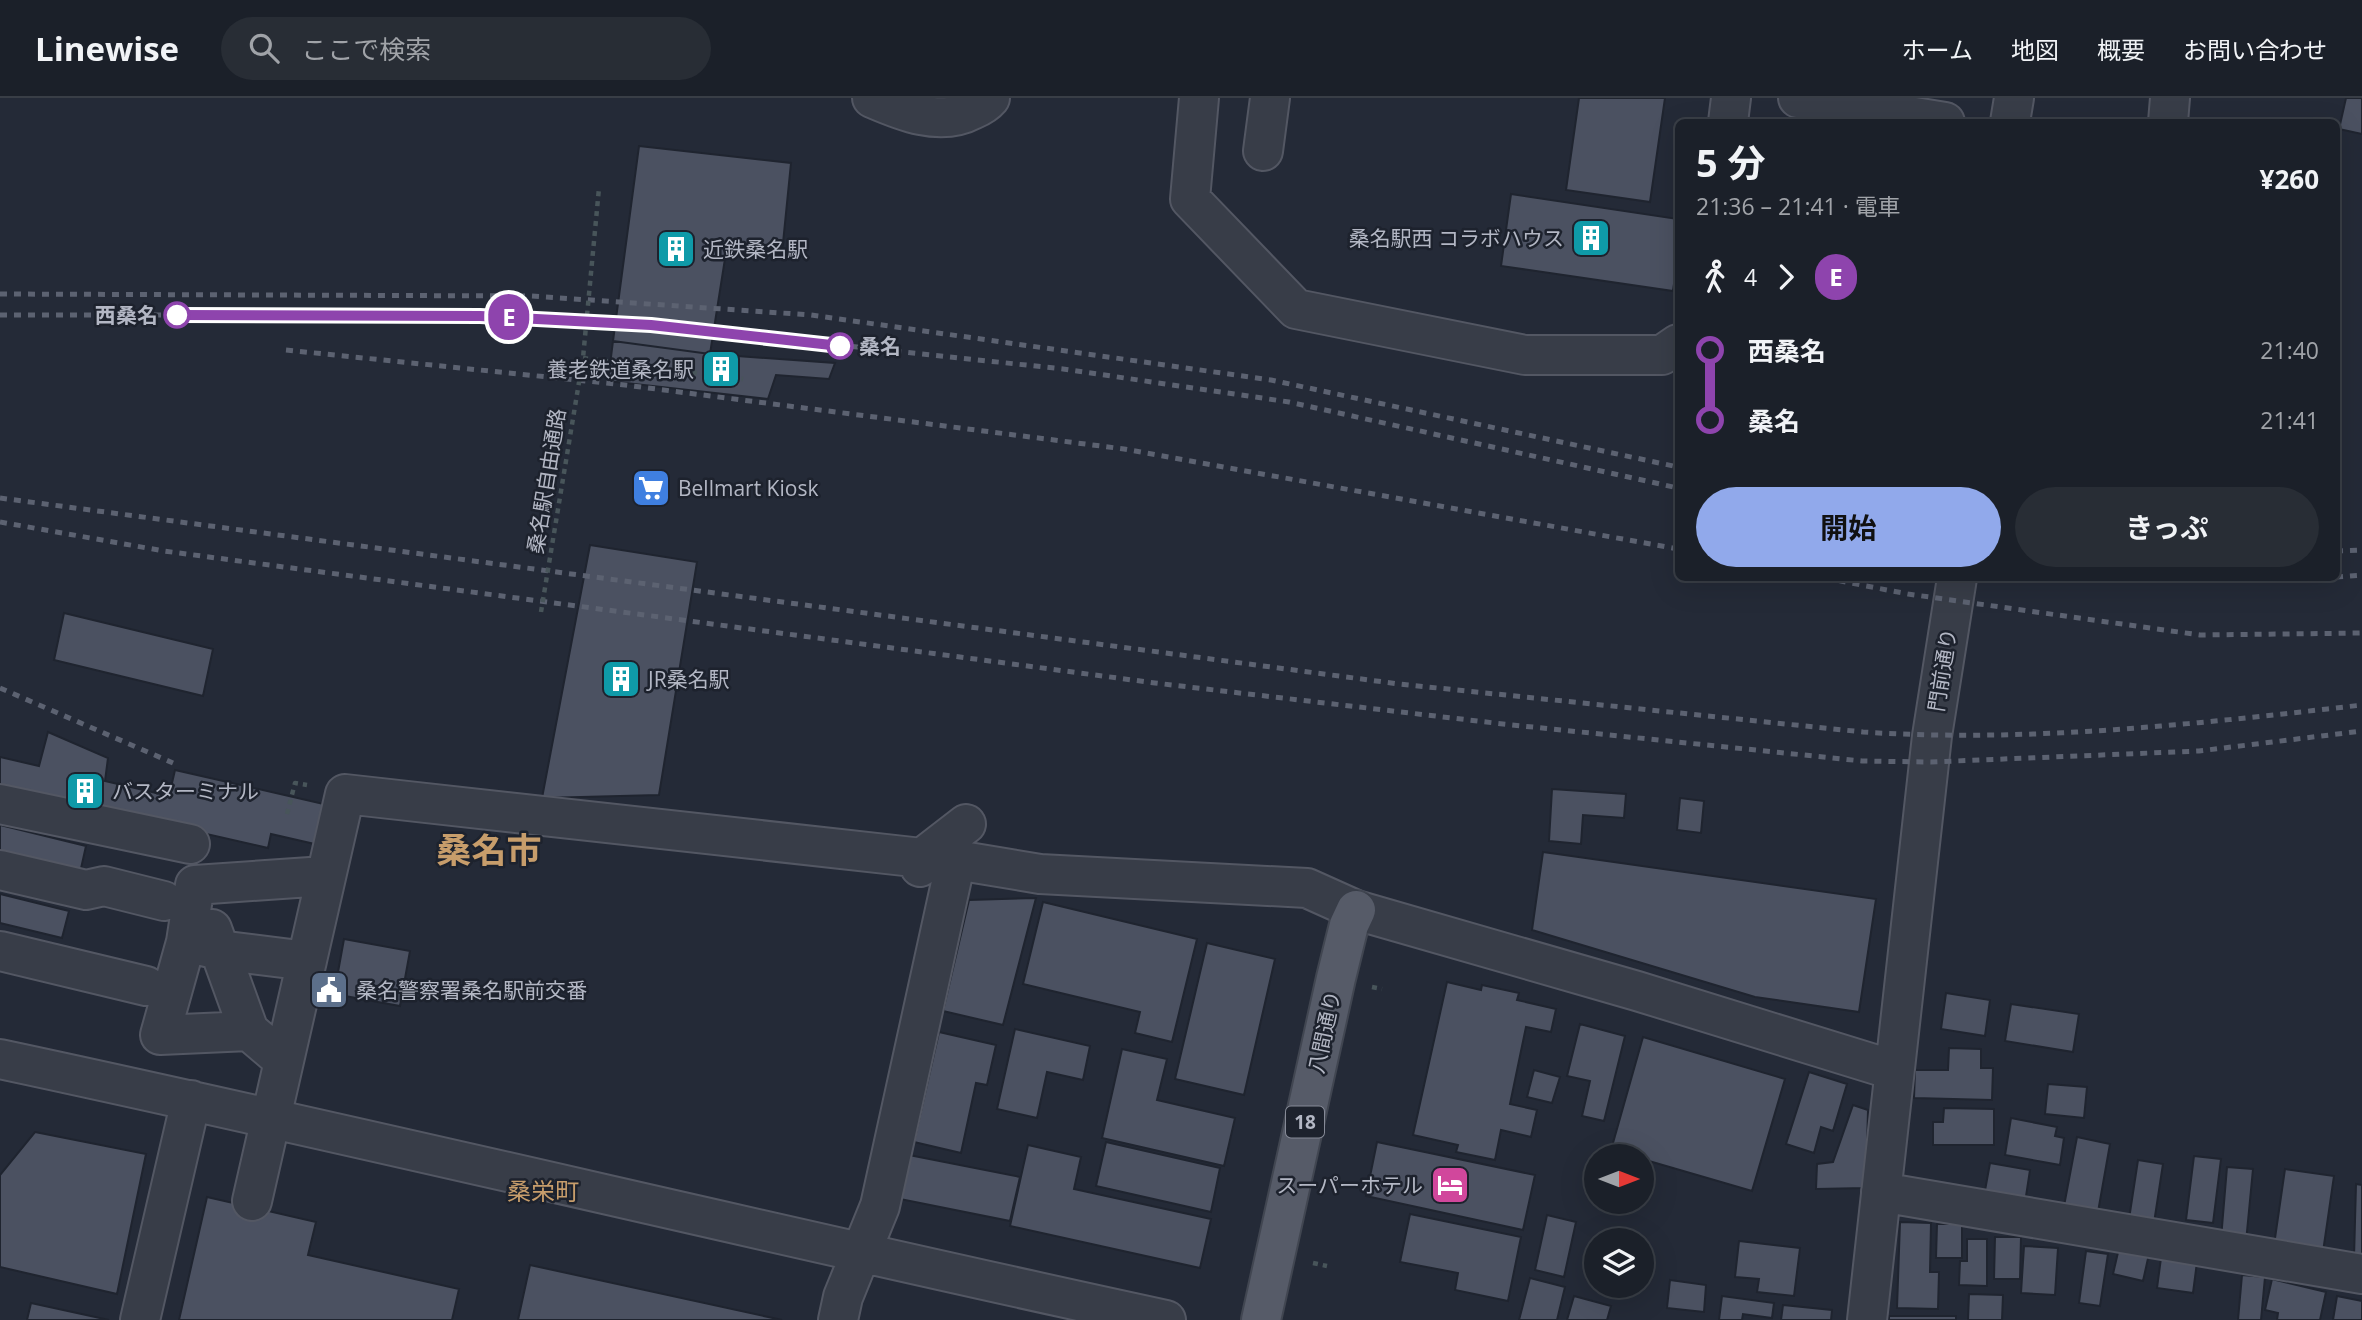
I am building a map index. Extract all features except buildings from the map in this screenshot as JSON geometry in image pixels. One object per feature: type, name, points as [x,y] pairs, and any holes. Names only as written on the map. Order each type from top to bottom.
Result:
[{"type":"main road","name":"八間通り","points":[[1261,1320],[1336,978],[1349,925],[1356,910]]},
{"type":"street","points":[[872,98],[905,112],[934,117],[963,115],[990,98]]},
{"type":"street","points":[[1199,98],[1190,199],[1296,309],[1525,355],[1662,355],[1675,346]]},
{"type":"street","points":[[1263,151],[1270,98]]},
{"type":"street","points":[[1728,119],[1731,98]]},
{"type":"street","points":[[1798,98],[1927,119]]},
{"type":"street","points":[[2010,119],[2014,98]]},
{"type":"street","points":[[2168,119],[2170,98]]},
{"type":"street","name":"門前通り","points":[[1867,1320],[1932,736],[1957,581]]},
{"type":"street","points":[[252,1201],[345,794],[920,865],[966,824]]},
{"type":"street","points":[[0,804],[190,844]]},
{"type":"street","points":[[838,1320],[843,1297],[880,1206],[956,860],[1040,874],[1307,888],[1356,910],[1637,991],[1893,1070]]},
{"type":"street","points":[[0,870],[86,890],[104,886],[180,893],[325,876]]},
{"type":"street","points":[[180,893],[203,946],[249,1031],[283,1060]]},
{"type":"street","points":[[203,946],[307,961]]},
{"type":"street","points":[[203,946],[160,1035],[249,1031]]},
{"type":"street","points":[[0,951],[146,986]]},
{"type":"street","points":[[0,1059],[1166,1320]]},
{"type":"street","points":[[140,1320],[191,1100]]},
{"type":"street","points":[[1881,1192],[2362,1274]]},
{"type":"path","name":"桑名駅自由通路","points":[[541,611],[583,358],[599,188]]},
{"type":"path","points":[[583,358],[743,380]]},
{"type":"railway","points":[[0,294],[531,296],[811,315],[1271,380],[1675,466]]},
{"type":"railway","points":[[0,315],[480,315],[651,325],[1063,369],[1289,402],[1675,487]]},
{"type":"railway","points":[[286,350],[625,385],[1124,449],[1675,548]]},
{"type":"railway","points":[[0,498],[1399,684],[1863,732],[1988,735],[2113,730],[2362,705]]},
{"type":"railway","points":[[0,522],[164,551],[1155,683],[1503,724],[1862,761],[1931,762],[2199,751],[2362,731]]},
{"type":"railway","points":[[2340,551],[2362,550]]},
{"type":"railway","points":[[2340,577],[2362,575]]},
{"type":"railway","points":[[1841,581],[1908,594],[2200,635],[2362,633]]},
{"type":"railway","points":[[0,688],[173,763]]},
{"type":"train","name":"E","points":[[177,315],[480,316],[651,325],[840,346]]},
{"type":"place","name":"桑名駅西 コラボハウス","points":[[1591,238]]},
{"type":"place","name":"近鉄桑名駅","points":[[676,249]]},
{"type":"place","name":"西桑名","points":[[177,315]]},
{"type":"place","name":"桑名","points":[[840,346]]},
{"type":"place","name":"養老鉄道桑名駅","points":[[721,369]]},
{"type":"place","name":"Bellmart Kiosk","points":[[651,488]]},
{"type":"place","name":"JR桑名駅","points":[[621,679]]},
{"type":"place","name":"バスターミナル","points":[[85,791]]},
{"type":"place","name":"桑名警察署桑名駅前交番","points":[[329,990]]},
{"type":"place","name":"スーパーホテル","points":[[1450,1185]]},
{"type":"district","name":"桑名市","points":[[489,849]]},
{"type":"district","name":"桑栄町","points":[[543,1190]]}]
